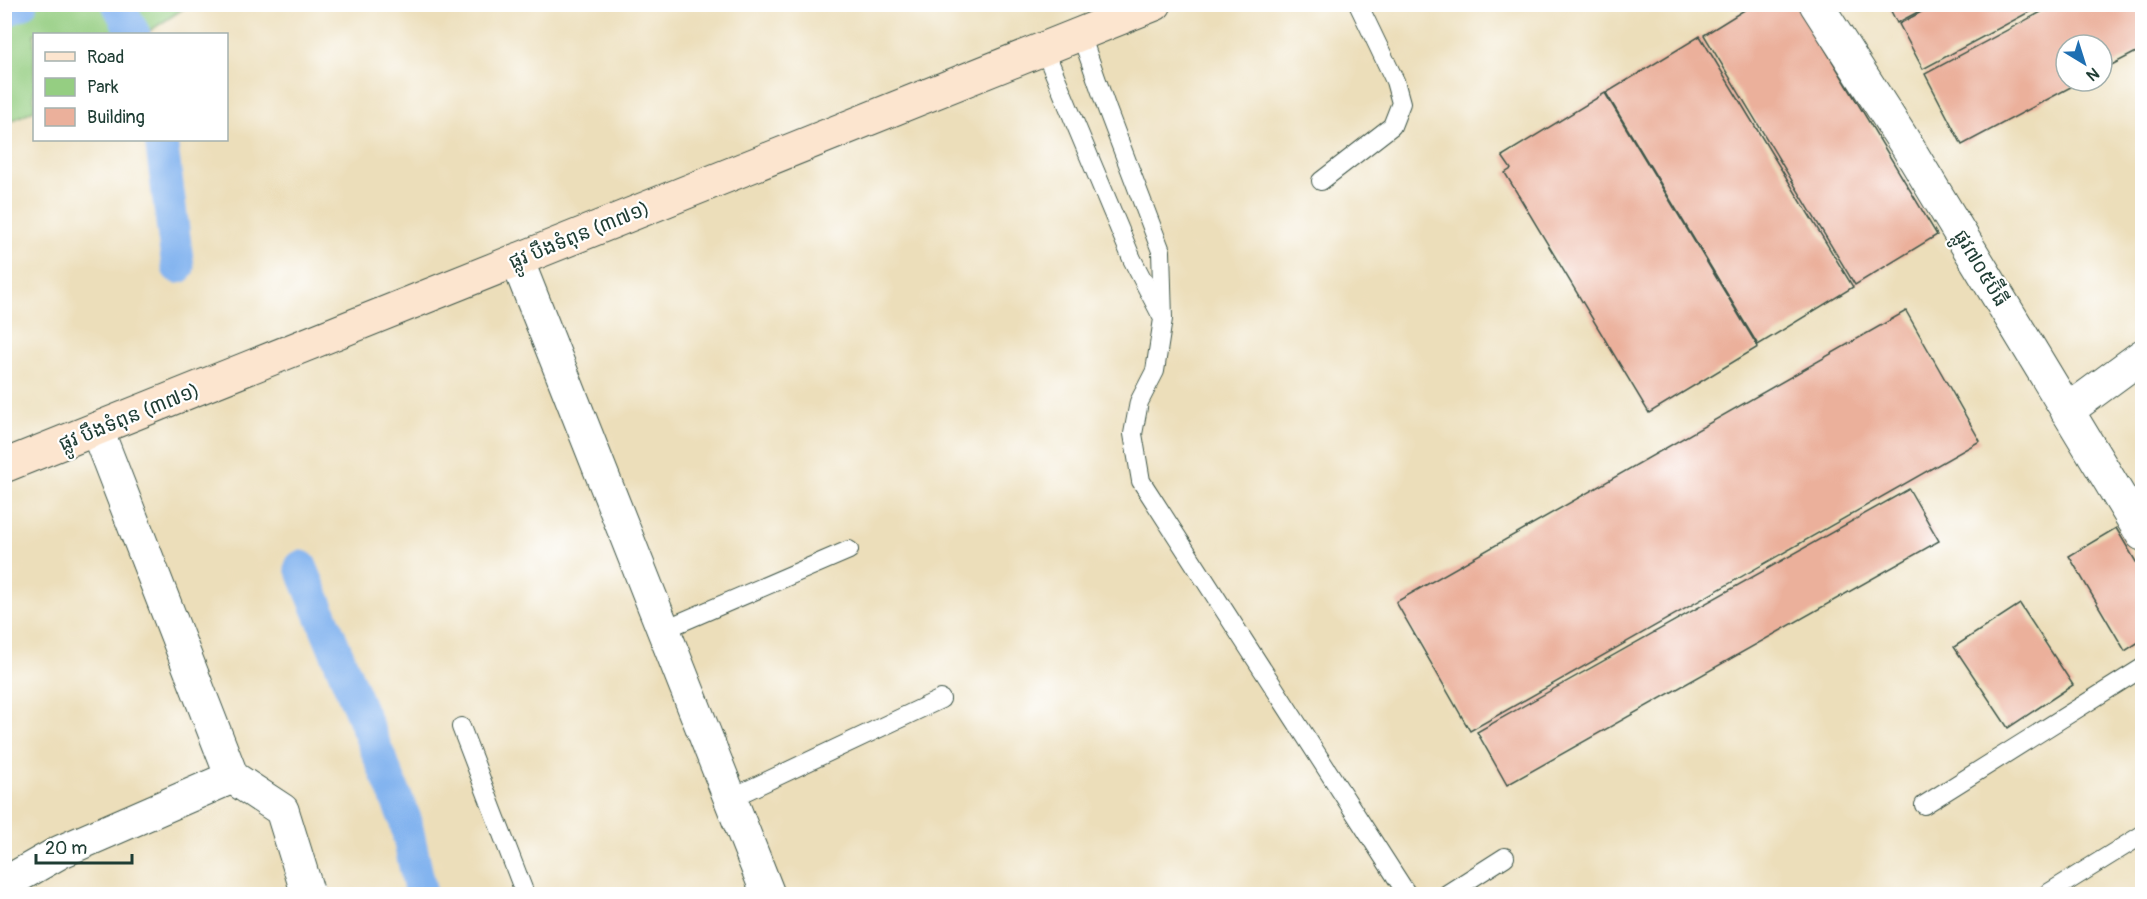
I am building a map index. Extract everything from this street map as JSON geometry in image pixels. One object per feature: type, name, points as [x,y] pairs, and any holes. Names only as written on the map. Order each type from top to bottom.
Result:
[{"type":"main road","name":"ផ្លូវ បឹងទំពុន (៣៧១)","points":[[4,466],[1155,4]]},
{"type":"street","name":"ផ្លូវ៧០៥ប៊ីធី","points":[[1816,4],[1913,156],[2142,532]]},
{"type":"street","points":[[517,260],[768,894]]},
{"type":"street","points":[[2067,411],[2142,356]]},
{"type":"street","points":[[97,430],[232,777],[282,810],[308,894]]},
{"type":"street","points":[[4,884],[60,852],[232,777]]},
{"type":"lane","points":[[1321,181],[1392,126],[1401,103],[1395,81],[1358,4]]},
{"type":"lane","points":[[1081,35],[1161,251],[1163,319],[1155,371],[1139,402],[1133,434],[1141,481],[1407,894]]},
{"type":"lane","points":[[1044,49],[1127,249],[1163,319]]},
{"type":"lane","points":[[663,630],[849,550]]},
{"type":"lane","points":[[1924,805],[2142,668]]},
{"type":"lane","points":[[729,799],[941,699]]},
{"type":"lane","points":[[461,727],[525,894]]},
{"type":"lane","points":[[2047,894],[2142,837]]},
{"type":"lane","points":[[1447,894],[1505,857]]},
{"type":"green space","points":[[5,4],[189,4],[147,33],[33,33],[33,110],[5,124]]},
{"type":"building","points":[[1754,4],[1798,4],[1937,235],[1855,285],[1704,35]]},
{"type":"building","points":[[1936,4],[2044,4],[1923,69],[1899,24]]},
{"type":"building","points":[[2056,4],[2142,4],[2142,49],[2114,64],[2114,33],[2054,33],[2054,93],[2060,93],[1962,145],[1925,74]]},
{"type":"building","points":[[1888,5],[1931,5],[1897,23]]},
{"type":"building","points":[[1700,36],[1853,287],[1758,345],[1606,93]]},
{"type":"building","points":[[1605,93],[1758,347],[1649,413],[1505,173],[1511,169],[1502,156]]},
{"type":"building","points":[[1906,311],[1980,441],[1470,731],[1396,602]]},
{"type":"building","points":[[1909,489],[1939,541],[1507,785],[1477,732]]},
{"type":"building","points":[[2116,528],[2142,572],[2142,640],[2125,651],[2069,556]]},
{"type":"building","points":[[2020,604],[2073,685],[2008,728],[1954,647]]},
{"type":"waterway","points":[[4,11],[21,4]]},
{"type":"waterway","points":[[118,4],[133,33]]},
{"type":"waterway","points":[[161,141],[178,267]]},
{"type":"waterway","points":[[301,567],[405,819],[421,894]]}]
